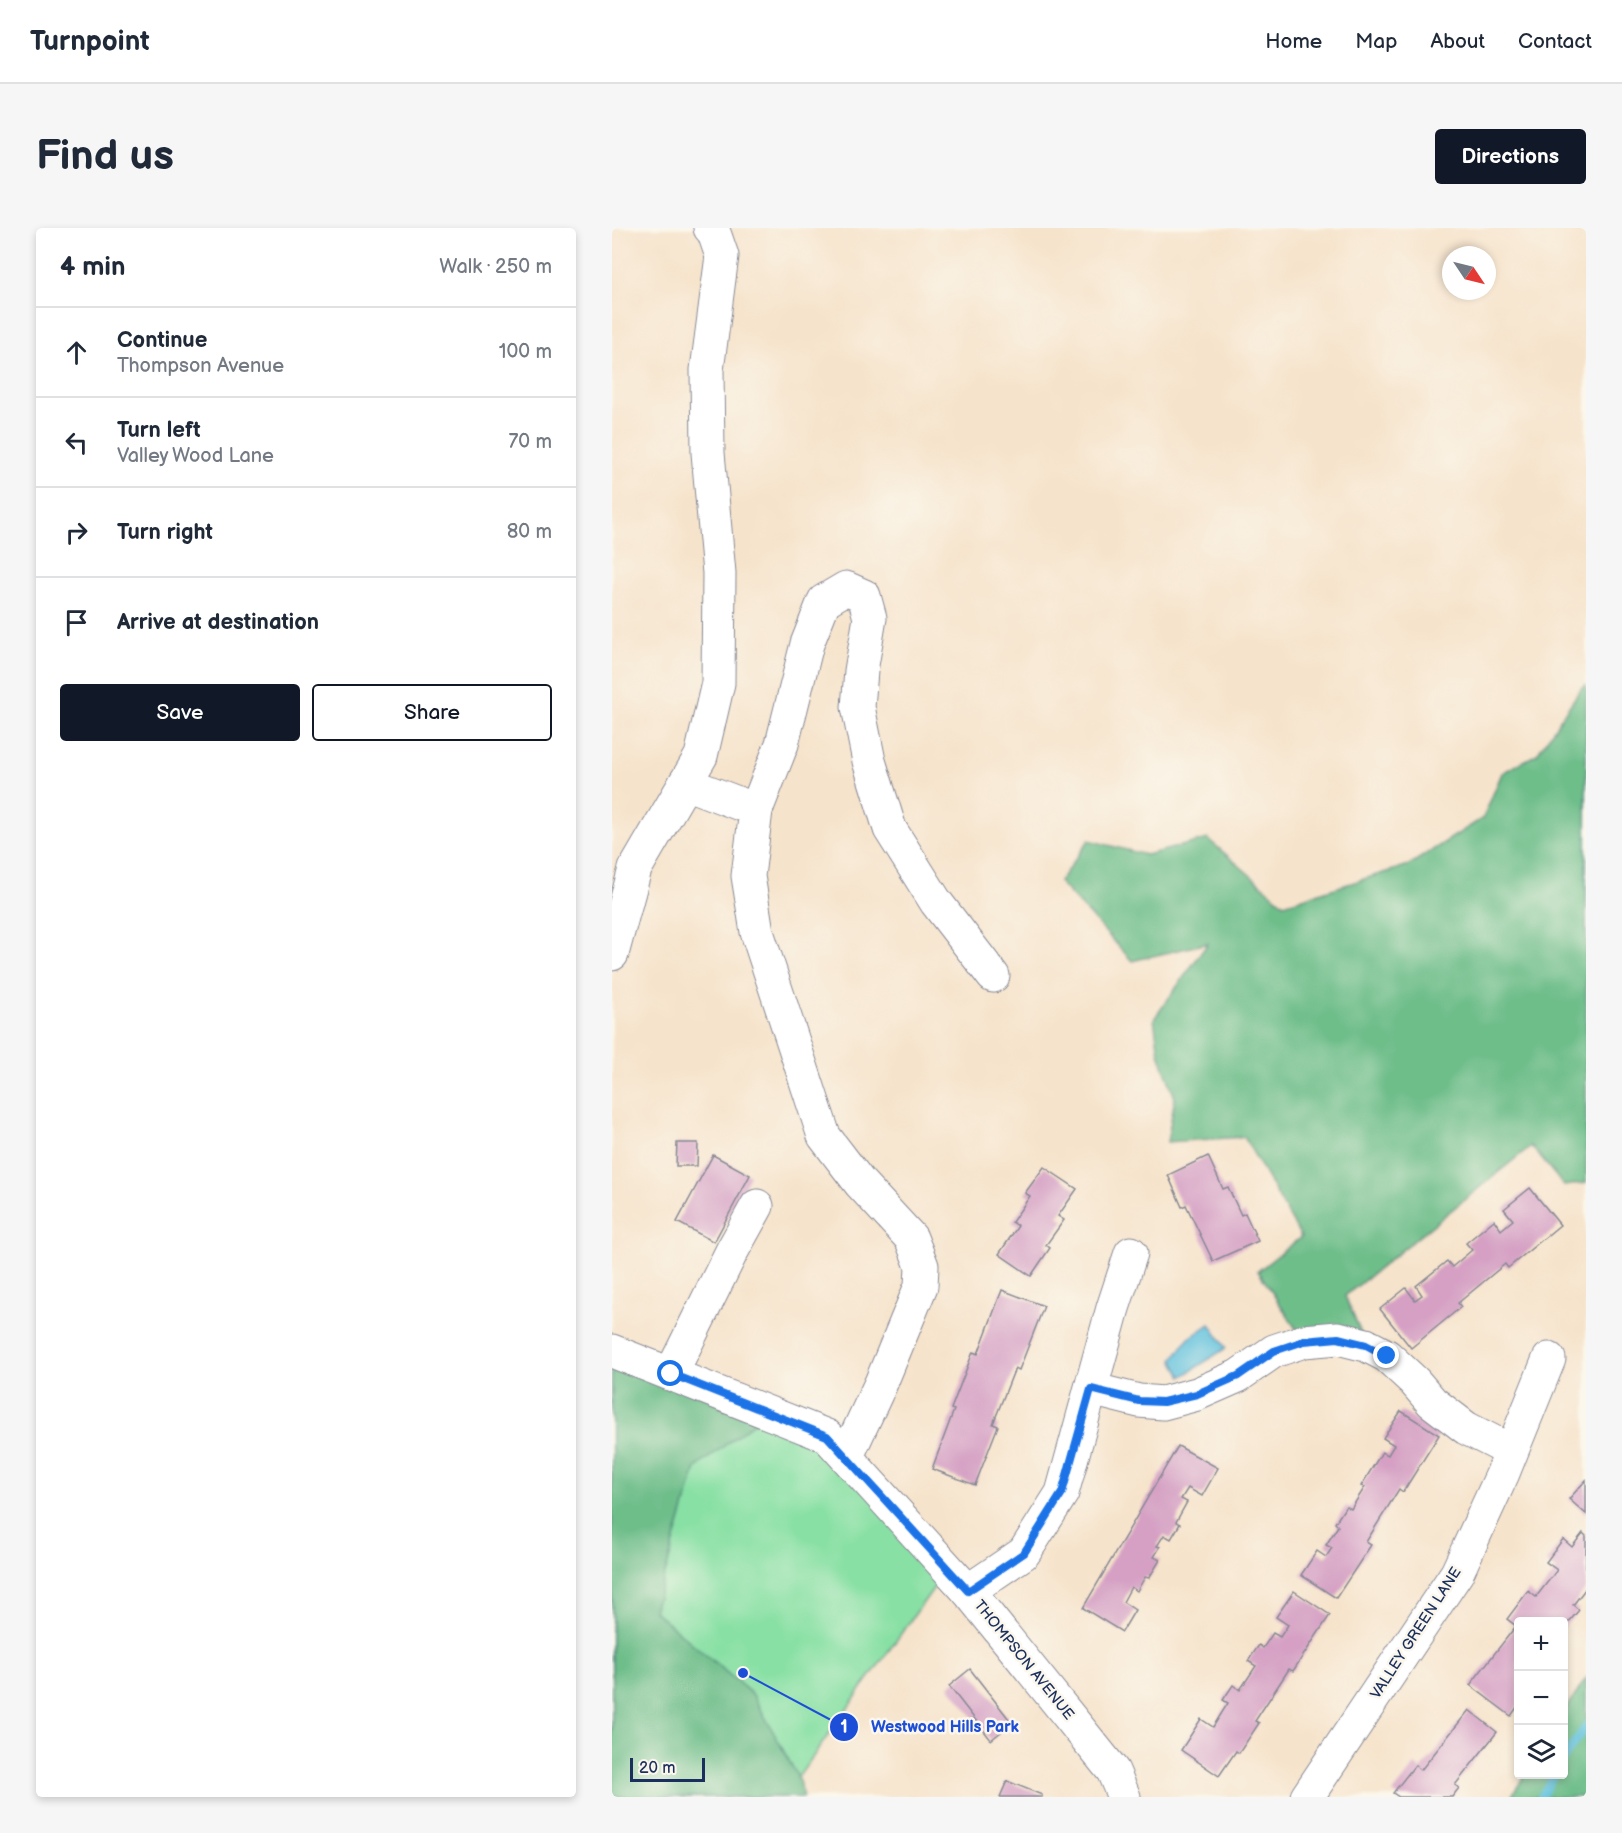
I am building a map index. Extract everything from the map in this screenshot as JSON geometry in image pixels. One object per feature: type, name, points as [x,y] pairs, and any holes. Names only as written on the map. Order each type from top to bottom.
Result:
[{"type":"street","points":[[612,954],[635,869],[701,756],[718,683],[719,573],[708,453],[707,370],[722,256],[713,230],[710,228]]},
{"type":"street","points":[[847,1456],[881,1383],[921,1286],[922,1266],[911,1238],[860,1183],[824,1136],[757,932],[748,876],[756,810],[782,744],[807,644],[824,601],[846,588],[864,596],[870,618],[861,671],[858,707],[869,762],[890,829],[936,902],[993,976]]},
{"type":"street","points":[[685,783],[756,810]]},
{"type":"street","points":[[671,1374],[757,1206]]},
{"type":"street","points":[[968,1591],[1024,1553],[1062,1493],[1131,1253]]},
{"type":"street","points":[[1091,1389],[1139,1401],[1163,1402],[1197,1394],[1238,1376],[1274,1351],[1304,1341],[1338,1338],[1366,1345],[1387,1356],[1414,1381],[1432,1402],[1466,1428],[1511,1451]]},
{"type":"street","name":"THOMPSON AVENUE","points":[[612,1351],[827,1436],[968,1591],[1113,1771],[1124,1797]]},
{"type":"street","name":"VALLEY GREEN LANE","points":[[1307,1797],[1457,1573],[1549,1359]]},
{"type":"green space","points":[[1586,685],[1586,1183],[1564,1186],[1531,1146],[1345,1296],[1366,1345],[1304,1341],[1258,1271],[1301,1237],[1244,1137],[1167,1142],[1175,1098],[1159,1053],[1154,1019],[1208,943],[1132,961],[1059,882],[1089,840],[1146,855],[1208,839],[1284,904],[1409,865],[1483,818],[1502,773],[1537,754],[1582,687]]},
{"type":"green space","points":[[612,1351],[827,1436],[948,1568],[784,1797],[612,1797]]},
{"type":"green space","points":[[612,1351],[767,1412],[696,1468],[654,1611],[753,1695],[798,1777],[803,1797],[612,1797]]},
{"type":"green space","points":[[1586,1678],[1586,1797],[1511,1797],[1522,1779],[1568,1779],[1568,1707]]},
{"type":"water","points":[[1210,1324],[1226,1348],[1182,1377],[1173,1359],[1188,1339]]},
{"type":"building","points":[[677,1143],[698,1143],[697,1166],[676,1166]]},
{"type":"building","points":[[713,1155],[750,1175],[714,1242],[677,1222]]},
{"type":"building","points":[[1208,1156],[1223,1189],[1228,1187],[1241,1215],[1245,1213],[1258,1241],[1213,1261],[1186,1205],[1182,1207],[1168,1175]]},
{"type":"building","points":[[1044,1167],[1077,1189],[1058,1216],[1064,1220],[1046,1245],[1050,1248],[1031,1276],[999,1254],[1018,1226],[1012,1222],[1030,1196],[1025,1193]]},
{"type":"building","points":[[1530,1188],[1560,1225],[1508,1268],[1505,1264],[1458,1303],[1461,1307],[1411,1348],[1380,1309],[1406,1288],[1415,1300],[1422,1295],[1416,1286],[1447,1261],[1452,1267],[1472,1250],[1466,1243],[1494,1220],[1501,1230],[1513,1220],[1504,1209]]},
{"type":"building","points":[[1002,1290],[1044,1306],[1019,1370],[1015,1368],[993,1424],[998,1426],[975,1485],[932,1469],[954,1410],[951,1409],[973,1352],[978,1354]]},
{"type":"building","points":[[1401,1411],[1439,1435],[1403,1492],[1399,1489],[1366,1542],[1371,1545],[1336,1598],[1301,1575],[1317,1551],[1326,1557],[1332,1548],[1326,1545],[1338,1526],[1335,1523],[1346,1506],[1351,1509],[1365,1487],[1361,1486],[1382,1452],[1388,1455],[1394,1445],[1383,1438]]},
{"type":"building","points":[[1178,1446],[1218,1468],[1202,1496],[1188,1488],[1181,1499],[1187,1502],[1176,1522],[1180,1524],[1171,1539],[1164,1535],[1157,1546],[1160,1547],[1154,1557],[1160,1560],[1149,1578],[1145,1577],[1137,1591],[1131,1587],[1123,1602],[1135,1610],[1122,1632],[1083,1608]]},
{"type":"building","points":[[1586,1480],[1586,1514],[1569,1499]]},
{"type":"building","points":[[1583,1533],[1586,1536],[1586,1588],[1573,1605],[1579,1610],[1568,1623],[1568,1617],[1514,1617],[1514,1624],[1507,1619],[1528,1591],[1536,1597],[1557,1570],[1546,1562],[1563,1539],[1572,1547]]},
{"type":"building","points":[[1294,1591],[1330,1615],[1293,1671],[1289,1669],[1255,1721],[1259,1723],[1239,1753],[1236,1751],[1219,1776],[1181,1750],[1201,1719],[1213,1727],[1228,1703],[1223,1700],[1233,1685],[1240,1690],[1256,1666],[1248,1661],[1259,1645],[1263,1648],[1273,1633],[1280,1637],[1288,1625],[1276,1617]]},
{"type":"building","points":[[1514,1629],[1514,1712],[1511,1716],[1470,1685]]},
{"type":"building","points":[[970,1669],[1012,1723],[991,1740],[949,1686]]},
{"type":"building","points":[[1469,1710],[1497,1732],[1455,1785],[1459,1788],[1452,1797],[1399,1797],[1393,1793],[1415,1765],[1421,1770]]},
{"type":"building","points":[[1007,1781],[1042,1795],[1042,1797],[1000,1797]]},
{"type":"waterway","points":[[1568,1752],[1586,1726]]},
{"type":"waterway","points":[[1541,1797],[1551,1779]]},
{"type":"place","name":"Westwood Hills Park","points":[[743,1673]]},
{"type":"route","points":[[671,1374],[827,1436],[968,1591],[1024,1553],[1062,1493],[1091,1389],[1139,1401],[1163,1402],[1197,1394],[1238,1376],[1274,1351],[1304,1341],[1338,1338],[1366,1345],[1387,1356]]}]
